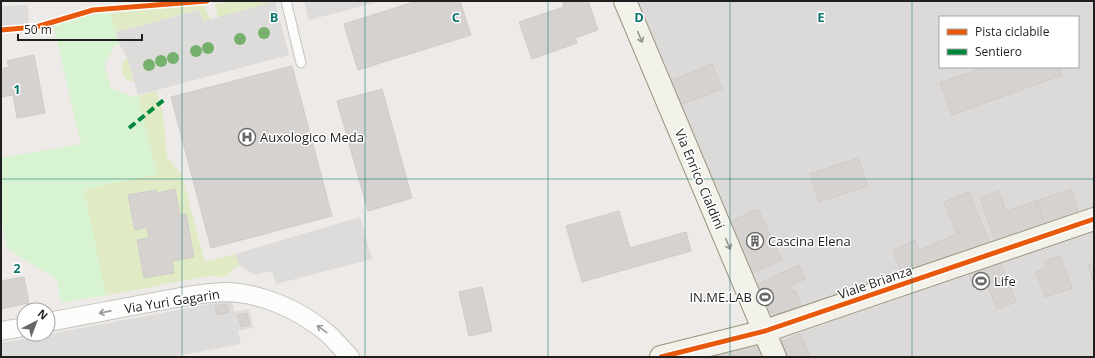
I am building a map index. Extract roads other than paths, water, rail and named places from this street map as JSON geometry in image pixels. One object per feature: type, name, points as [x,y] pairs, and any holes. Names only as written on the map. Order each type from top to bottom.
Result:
[{"type":"street","name":"Via Enrico Cialdini","points":[[625,1],[775,357]]},
{"type":"street","name":"Viale Brianza","points":[[661,357],[765,331],[1094,219]]},
{"type":"street","name":"Via Yuri Gagarin","points":[[56,321],[189,296],[226,292],[252,295],[290,308],[308,319],[327,332],[350,357]]},
{"type":"street","points":[[1,331],[16,328]]},
{"type":"lane","points":[[286,1],[301,63]]},
{"type":"place","name":"Auxologico Meda","points":[[247,137]]},
{"type":"place","name":"Cascina Elena","points":[[755,241]]},
{"type":"place","name":"Life","points":[[981,281]]},
{"type":"place","name":"IN.ME.LAB","points":[[765,297]]}]
